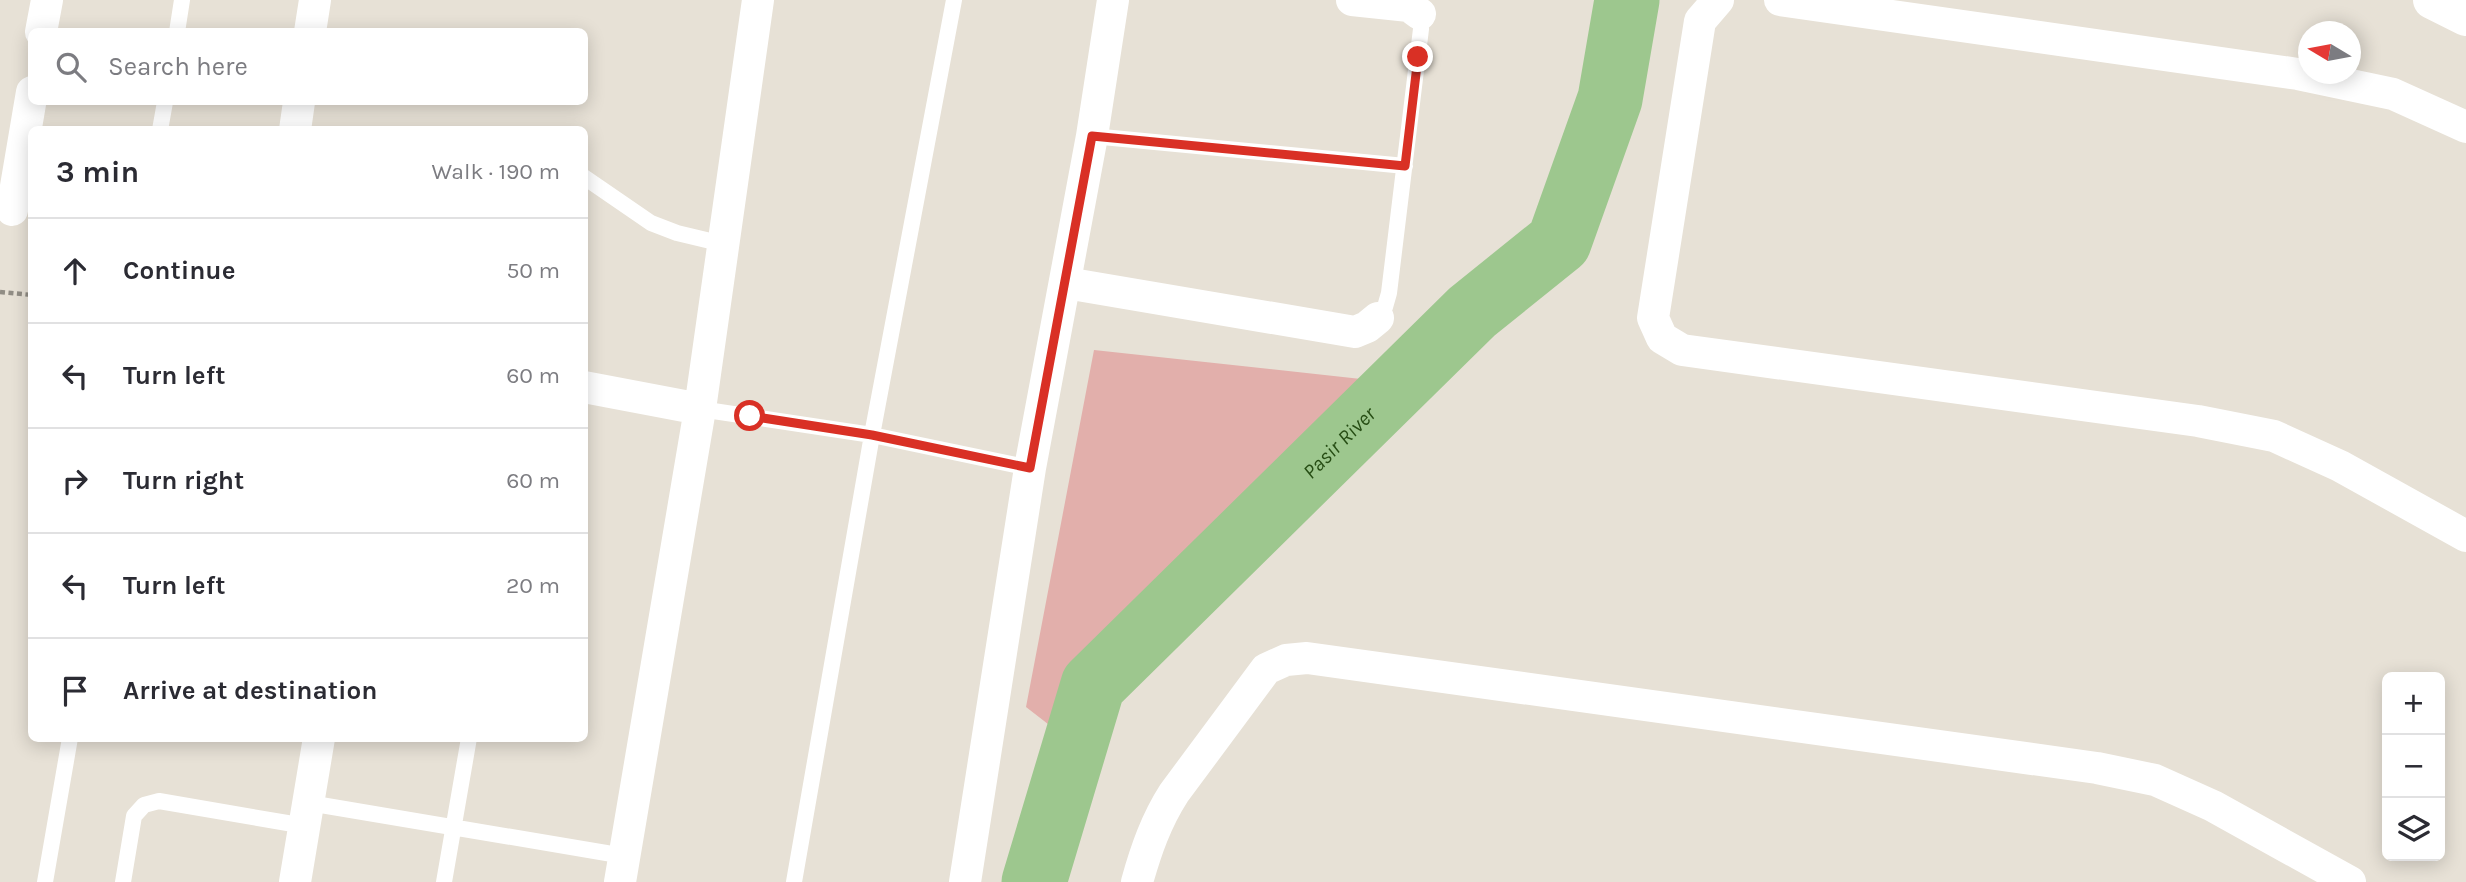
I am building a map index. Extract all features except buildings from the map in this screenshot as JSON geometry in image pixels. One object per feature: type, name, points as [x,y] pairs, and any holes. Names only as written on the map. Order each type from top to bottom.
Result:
[{"type":"street","points":[[42,28],[47,0]]},
{"type":"street","points":[[310,28],[314,0]]},
{"type":"street","points":[[622,869],[700,408],[758,0]]},
{"type":"street","points":[[965,882],[1030,468],[1066,283],[1113,0]]},
{"type":"street","points":[[1352,0],[1409,6],[1420,13]]},
{"type":"street","points":[[1718,0],[1700,21],[1653,318],[1662,338],[1682,350],[2197,421],[2274,436],[2340,466],[2466,536]]},
{"type":"street","points":[[1780,0],[2298,74],[2393,94],[2466,127]]},
{"type":"street","points":[[2432,0],[2466,17]]},
{"type":"street","points":[[15,210],[30,105]]},
{"type":"street","points":[[296,126],[299,105]]},
{"type":"street","points":[[1066,283],[1355,332],[1367,327],[1378,317]]},
{"type":"street","points":[[588,388],[700,408]]},
{"type":"street","points":[[1137,882],[1149,841],[1161,814],[1266,669],[1286,660],[1307,658],[2109,770],[2155,780],[2213,806],[2350,882]]},
{"type":"street","points":[[295,882],[318,742]]},
{"type":"lane","points":[[178,28],[182,0]]},
{"type":"lane","points":[[794,882],[872,435],[954,0]]},
{"type":"lane","points":[[1378,317],[1390,293],[1421,29],[1420,13]]},
{"type":"lane","points":[[161,126],[164,105]]},
{"type":"lane","points":[[1092,136],[1405,166]]},
{"type":"lane","points":[[588,180],[652,223],[677,233],[723,244]]},
{"type":"lane","points":[[700,408],[872,435],[1030,468]]},
{"type":"lane","points":[[45,882],[69,742]]},
{"type":"lane","points":[[444,882],[468,742]]},
{"type":"lane","points":[[123,882],[134,816],[144,805],[159,801],[453,826],[622,869]]},
{"type":"path","points":[[0,292],[28,295]]},
{"type":"shaded area","points":[[1094,350],[1361,379],[1083,684],[1066,738],[1026,707]]},
{"type":"waterway","name":"Pasir River","points":[[1034,882],[1093,685],[1472,312],[1559,242],[1610,99],[1627,0]]},
{"type":"route","points":[[750,416],[872,435],[1030,468],[1092,136],[1405,166],[1418,57]]}]
